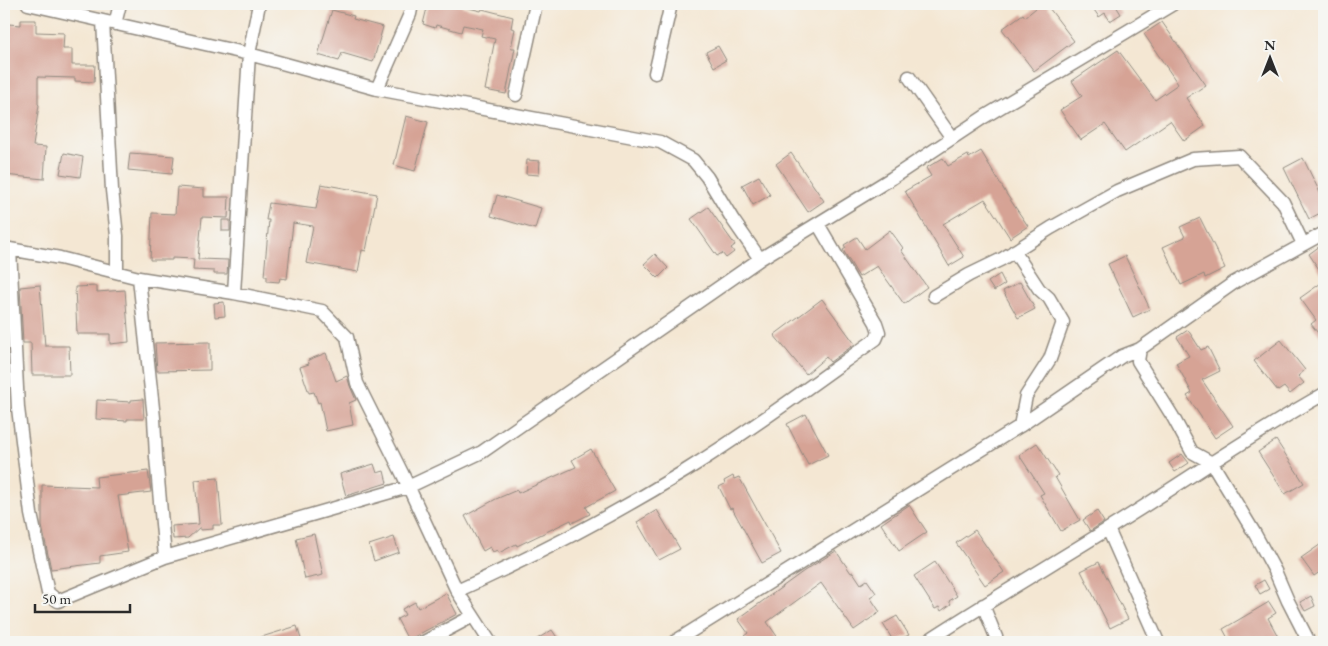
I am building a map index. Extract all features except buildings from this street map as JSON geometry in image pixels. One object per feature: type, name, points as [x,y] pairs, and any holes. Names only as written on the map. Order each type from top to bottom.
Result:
[{"type":"street","points":[[28,4],[249,54],[377,89],[660,142],[693,160],[707,176],[733,220],[760,259]]},
{"type":"street","points":[[117,272],[118,236],[112,190],[109,23],[120,4]]},
{"type":"street","points":[[234,293],[249,54],[259,4]]},
{"type":"street","points":[[377,89],[410,14],[412,4]]},
{"type":"street","points":[[516,95],[536,4]]},
{"type":"street","points":[[655,73],[671,4]]},
{"type":"street","points":[[490,642],[457,592],[408,487],[357,383],[347,337],[322,311],[234,293],[140,278],[60,258],[7,249],[18,408],[31,514],[48,593],[58,601],[165,557],[408,487],[482,452],[760,259],[984,117],[1174,4]]},
{"type":"street","points":[[909,77],[952,138]]},
{"type":"street","points":[[934,296],[1117,191],[1193,159],[1238,156],[1282,202],[1304,244]]},
{"type":"street","points":[[457,592],[602,520],[685,471],[743,434],[876,340],[879,332],[876,323],[818,224]]},
{"type":"street","points":[[674,642],[1020,426],[1122,356],[1140,349],[1235,282],[1324,233]]},
{"type":"street","points":[[1014,251],[1039,289],[1049,298],[1063,322],[1050,359],[1026,396],[1020,426]]},
{"type":"street","points":[[140,278],[165,557]]},
{"type":"street","points":[[1140,349],[1138,362],[1173,417],[1192,452],[1212,463],[1256,534],[1309,642]]},
{"type":"street","points":[[926,642],[1108,529],[1278,419],[1324,394]]},
{"type":"street","points":[[1108,529],[1158,642]]},
{"type":"street","points":[[983,605],[998,642]]},
{"type":"street","points":[[424,642],[473,616]]}]
